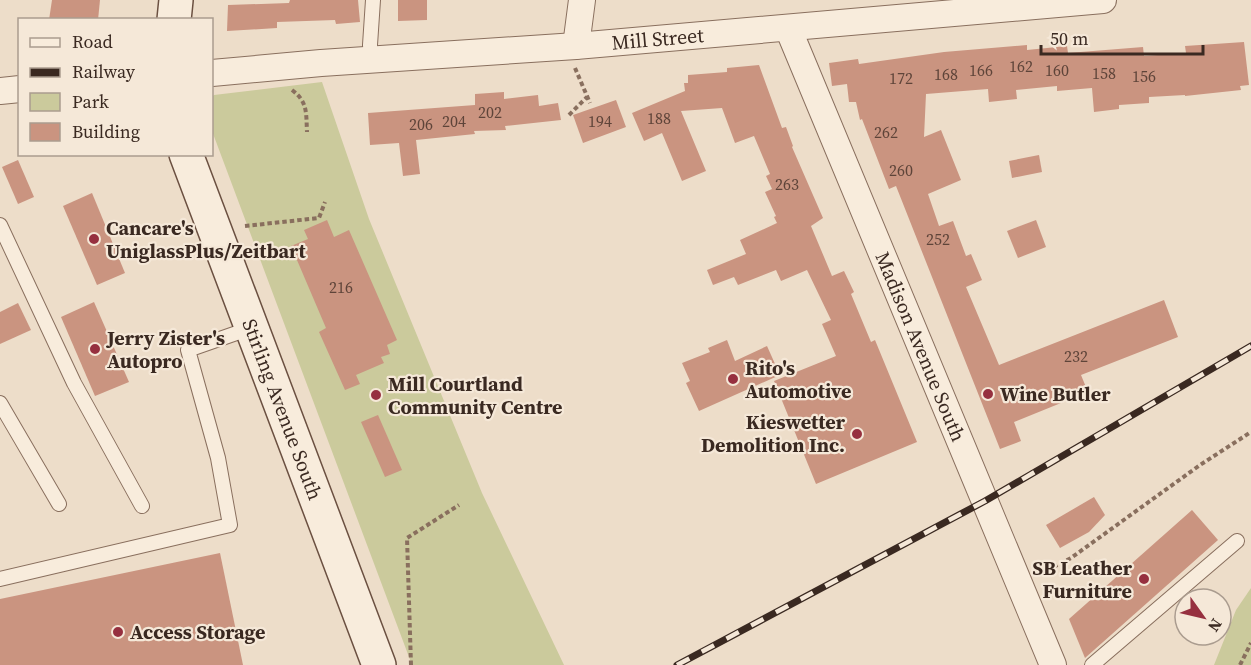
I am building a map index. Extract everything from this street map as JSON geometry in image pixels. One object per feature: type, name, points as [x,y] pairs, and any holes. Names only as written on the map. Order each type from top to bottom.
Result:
[{"type":"street","points":[[174,18],[176,0]]},
{"type":"street","points":[[574,54],[582,0]]},
{"type":"street","name":"Mill Street","points":[[213,73],[371,59],[574,54],[963,7],[1103,0]]},
{"type":"street","name":"Madison Avenue South","points":[[788,28],[1053,665]]},
{"type":"street","points":[[0,91],[18,89]]},
{"type":"street","name":"Stirling Avenue South","points":[[187,156],[379,665]]},
{"type":"lane","points":[[371,59],[373,0]]},
{"type":"lane","points":[[0,225],[74,383],[142,506]]},
{"type":"lane","points":[[0,579],[230,525],[218,458],[188,350],[251,328]]},
{"type":"lane","points":[[0,403],[59,504]]},
{"type":"lane","points":[[1092,665],[1237,541]]},
{"type":"path","points":[[574,54],[590,103]]},
{"type":"path","points":[[286,85],[301,97],[305,106],[307,132]]},
{"type":"path","points":[[569,116],[587,97]]},
{"type":"path","points":[[245,226],[319,218],[325,201]]},
{"type":"path","points":[[1033,578],[1071,558],[1200,465],[1251,432]]},
{"type":"path","points":[[411,665],[407,538],[459,505]]},
{"type":"path","points":[[1240,665],[1251,642]]},
{"type":"green space","name":"Mill Courtland Community Centre","points":[[322,82],[369,219],[482,493],[564,665],[412,665],[213,134],[214,95]]},
{"type":"green space","points":[[1251,588],[1251,665],[1214,665],[1221,647],[1233,647],[1233,618]]},
{"type":"building","points":[[52,0],[100,0],[98,18],[49,18]]},
{"type":"building","points":[[290,0],[358,0],[360,22],[336,24],[335,20],[277,22],[277,28],[227,31],[228,5],[289,3]]},
{"type":"building","points":[[398,0],[427,0],[427,20],[398,21]]},
{"type":"building","points":[[1244,42],[1249,85],[1240,86],[1241,90],[1149,97],[1149,103],[1119,105],[1119,109],[1094,112],[1092,88],[1057,91],[1057,86],[1016,90],[1017,99],[989,102],[988,89],[926,94],[924,137],[941,130],[961,180],[928,194],[939,226],[953,221],[966,256],[971,254],[982,280],[966,287],[999,365],[1164,300],[1178,337],[1081,375],[1088,392],[1014,422],[1021,441],[1000,449],[896,186],[889,189],[862,119],[860,120],[856,102],[849,102],[847,84],[832,86],[829,63],[858,59],[859,64],[944,52],[1027,45],[1027,50],[1067,46],[1068,53],[1143,47],[1144,56],[1186,53],[1185,46]]},
{"type":"building","points":[[759,65],[782,128],[786,127],[792,147],[823,218],[811,226],[832,276],[844,271],[854,292],[851,294],[871,342],[875,340],[917,442],[816,484],[774,381],[836,356],[822,324],[831,320],[807,270],[781,281],[776,270],[738,285],[734,277],[713,285],[707,270],[746,254],[740,240],[777,223],[765,192],[772,189],[766,176],[770,174],[754,136],[735,143],[722,108],[681,111],[706,171],[682,181],[662,133],[644,141],[632,113],[685,91],[684,83],[688,83],[688,75],[727,72],[727,68]]},
{"type":"building","points":[[504,92],[504,99],[538,95],[539,106],[558,103],[561,120],[505,126],[506,130],[474,131],[475,134],[416,140],[420,174],[403,176],[399,143],[370,145],[368,113],[475,105],[475,94]]},
{"type":"building","points":[[616,100],[626,127],[583,143],[573,115]]},
{"type":"building","points":[[1039,155],[1042,172],[1012,178],[1009,161]]},
{"type":"building","points":[[18,160],[34,197],[18,204],[2,167]]},
{"type":"building","name":"Cancare's UniglassPlus/Zeitbart","points":[[92,193],[125,273],[97,285],[63,206]]},
{"type":"building","points":[[327,220],[334,237],[349,230],[397,340],[387,345],[390,354],[381,357],[384,363],[356,375],[360,384],[345,390],[319,332],[326,328],[291,246],[308,239],[304,230]]},
{"type":"building","points":[[1036,220],[1046,247],[1018,258],[1007,231]]},
{"type":"building","name":"Jerry Zister's Autopro","points":[[94,302],[129,382],[95,396],[61,317]]},
{"type":"building","points":[[18,303],[31,330],[0,344],[0,312]]},
{"type":"building","name":"Rito's Automotive","points":[[727,340],[735,361],[767,346],[780,375],[699,411],[686,383],[690,381],[682,363],[710,352],[708,348]]},
{"type":"building","points":[[378,415],[402,470],[385,477],[361,422]]},
{"type":"building","points":[[1094,497],[1105,515],[1089,532],[1060,548],[1046,525]]},
{"type":"building","name":"SB Leather Furniture","points":[[1192,510],[1218,540],[1085,658],[1069,619]]},
{"type":"building","name":"Access Storage","points":[[220,553],[243,665],[0,665],[0,599]]},
{"type":"railway","points":[[677,665],[985,501],[1251,346]]},
{"type":"place","name":"Cancare's UniglassPlus/Zeitbart","points":[[94,239]]},
{"type":"place","name":"Jerry Zister's Autopro","points":[[95,349]]},
{"type":"place","name":"Rito's Automotive","points":[[733,379]]},
{"type":"place","name":"Wine Butler","points":[[988,394]]},
{"type":"place","name":"Mill Courtland Community Centre","points":[[376,395]]},
{"type":"place","name":"Kieswetter Demolition Inc.","points":[[857,434]]},
{"type":"place","name":"SB Leather Furniture","points":[[1144,579]]},
{"type":"place","name":"Access Storage","points":[[118,632]]}]
